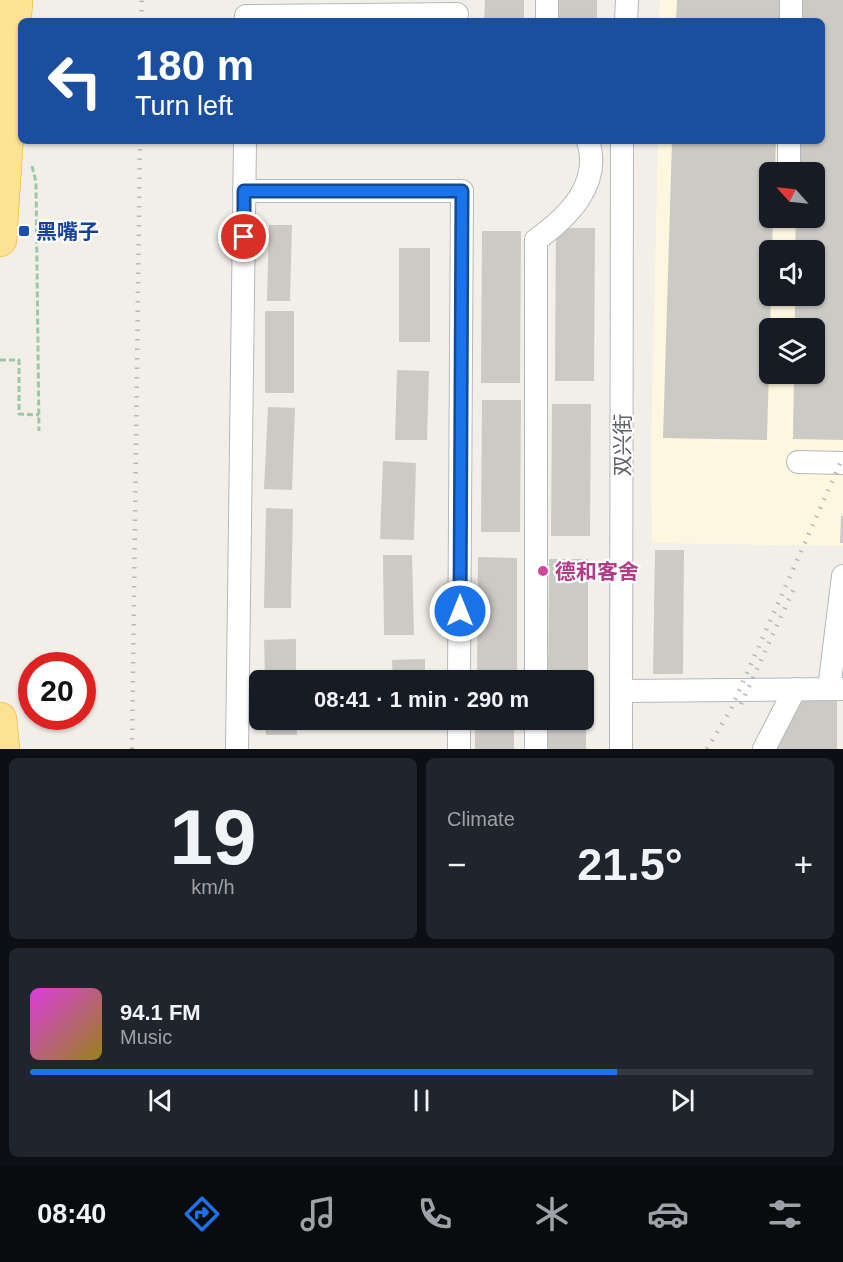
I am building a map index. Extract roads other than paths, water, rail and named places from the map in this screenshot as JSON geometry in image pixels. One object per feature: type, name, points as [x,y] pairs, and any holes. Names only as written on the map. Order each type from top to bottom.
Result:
[{"type":"highway","points":[[0,240],[16,0]]},
{"type":"highway","points":[[0,720],[3,749]]},
{"type":"street","points":[[547,0],[547,18]]},
{"type":"street","points":[[626,18],[627,0]]},
{"type":"street","points":[[791,18],[792,0]]},
{"type":"street","points":[[246,12],[457,14]]},
{"type":"street","points":[[237,749],[245,144]]},
{"type":"street","points":[[789,144],[789,162]]},
{"type":"street","points":[[536,670],[536,240],[574,209],[587,182],[590,149],[622,148]]},
{"type":"street","name":"双兴街","points":[[621,749],[622,148]]},
{"type":"street","points":[[244,191],[462,191],[459,670]]},
{"type":"street","points":[[798,462],[843,463]]},
{"type":"street","points":[[622,691],[836,689],[843,576]]},
{"type":"street","points":[[764,749],[795,689]]},
{"type":"street","points":[[459,730],[459,749]]},
{"type":"street","points":[[536,730],[536,749]]},
{"type":"railway","points":[[141,18],[142,0]]},
{"type":"railway","points":[[132,749],[140,144]]},
{"type":"railway","points":[[707,749],[731,709],[843,457]]},
{"type":"railway","points":[[741,704],[796,584]]},
{"type":"place","name":"黑嘴子","points":[[24,231]]},
{"type":"place","name":"德和客舍","points":[[543,571]]}]
